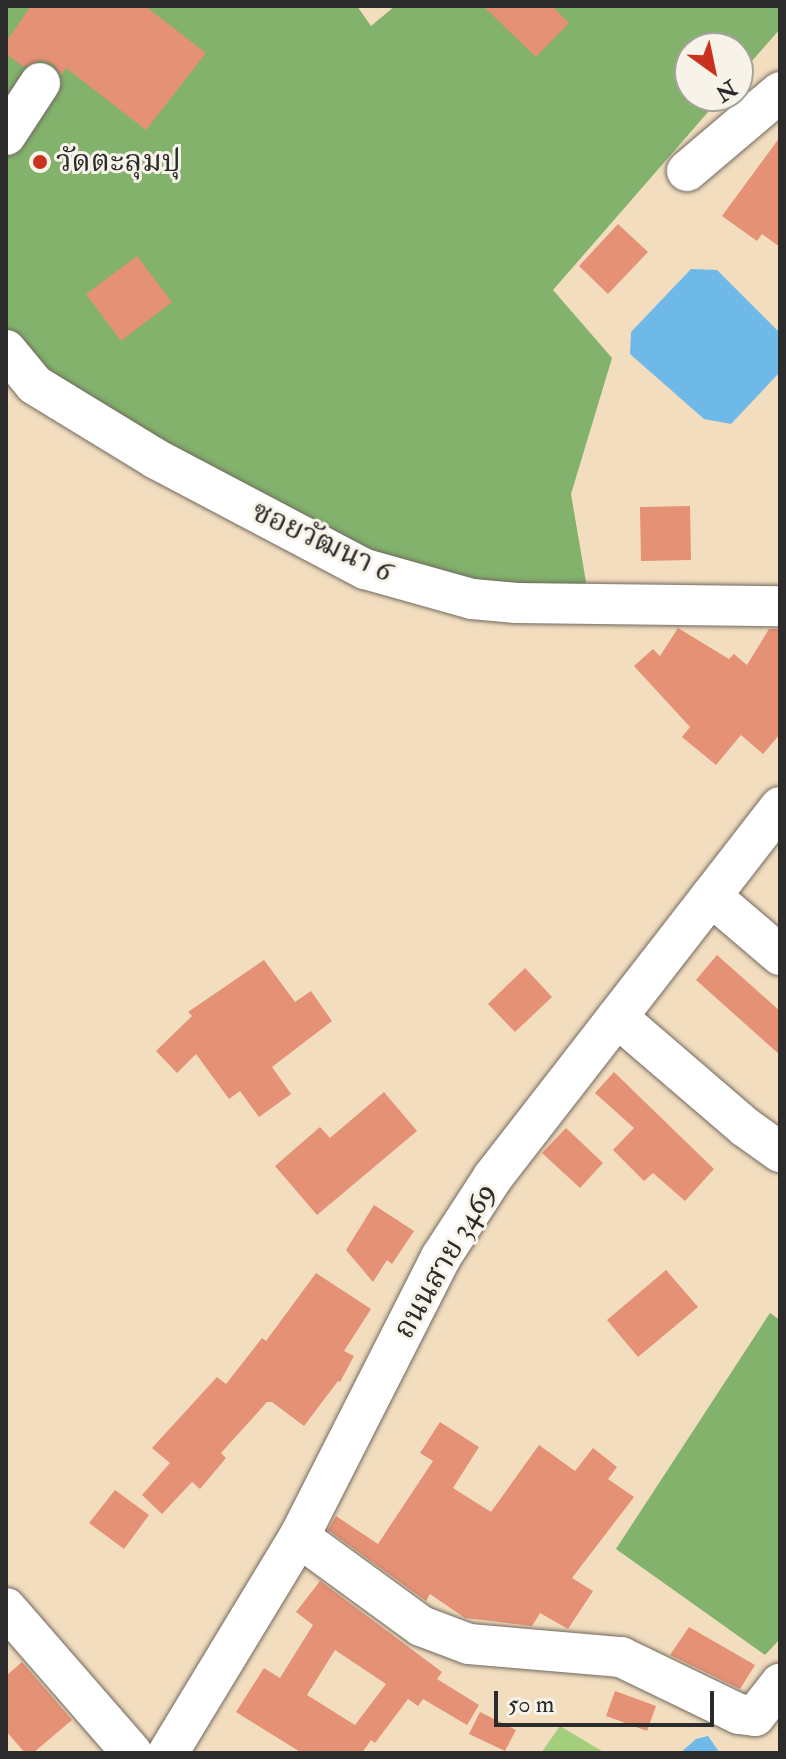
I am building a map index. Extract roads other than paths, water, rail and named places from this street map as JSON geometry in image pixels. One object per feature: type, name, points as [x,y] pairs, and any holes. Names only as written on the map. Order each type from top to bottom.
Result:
[{"type":"street","points":[[6,135],[40,83]]},
{"type":"street","points":[[687,171],[780,92]]},
{"type":"street","name":"ซอยวัฒนา 6","points":[[6,350],[35,385],[156,459],[365,569],[472,599],[517,603],[780,606]]},
{"type":"street","name":"ถนนสาย 3469","points":[[168,1753],[299,1537],[441,1257],[493,1177],[778,813]]},
{"type":"street","points":[[711,896],[780,955]]},
{"type":"street","points":[[617,1017],[745,1127],[780,1152]]},
{"type":"street","points":[[299,1537],[421,1626],[469,1644],[621,1657],[739,1714],[755,1716],[780,1684]]},
{"type":"street","points":[[6,1608],[132,1753]]},
{"type":"water","points":[[691,269],[717,270],[780,333],[780,372],[731,424],[704,419],[630,354],[631,332]]},
{"type":"water","points":[[708,1736],[720,1753],[680,1753],[696,1739]]},
{"type":"place","name":"วัดตะลุมปุ","points":[[40,162]]}]
